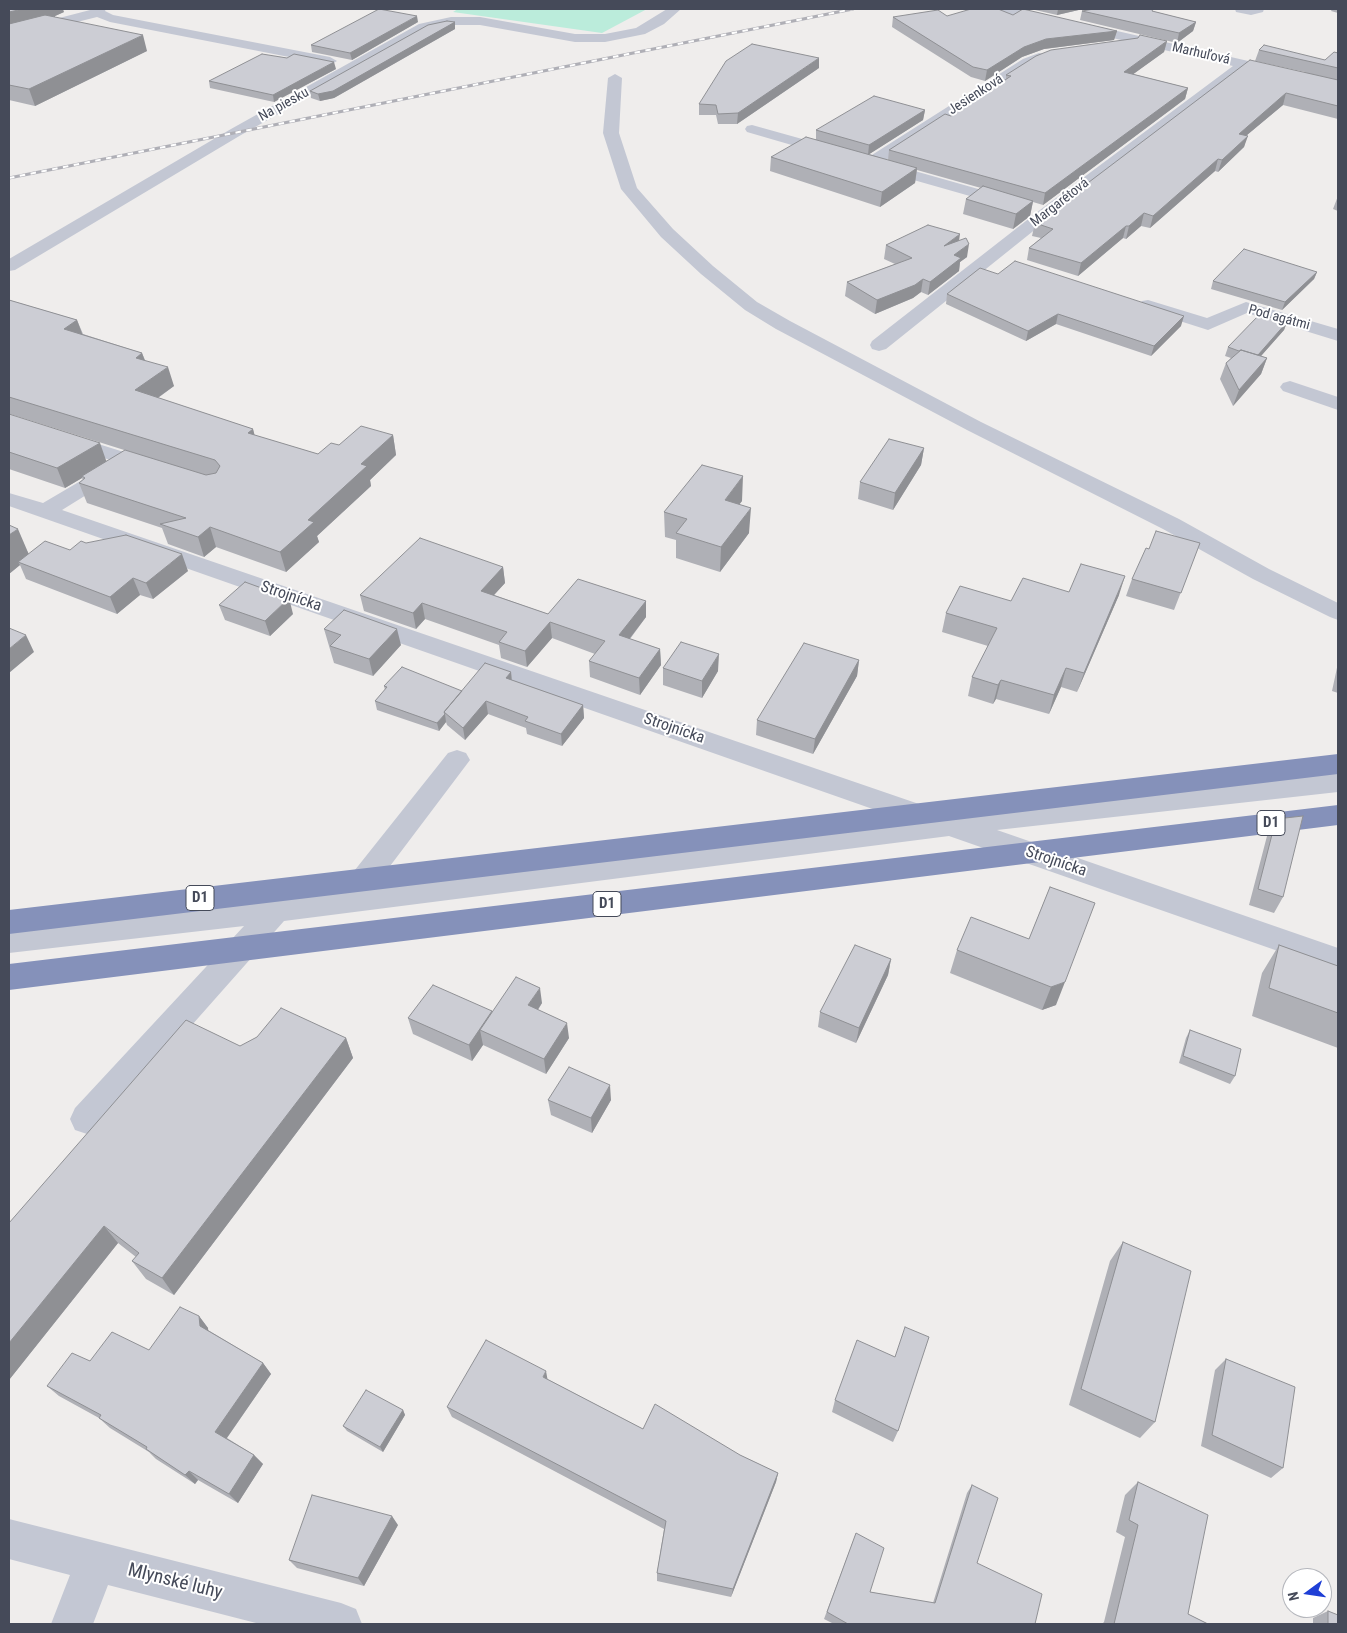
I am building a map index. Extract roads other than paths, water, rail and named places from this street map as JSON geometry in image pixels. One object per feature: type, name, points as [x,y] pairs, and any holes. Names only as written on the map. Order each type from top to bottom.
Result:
[{"type":"highway","name":"D1","points":[[9,922],[1338,764]]},
{"type":"highway","name":"D1","points":[[9,978],[1338,815]]},
{"type":"street","name":"Na piesku","points":[[9,266],[236,132],[416,30],[433,24],[451,21],[492,22],[584,39],[615,37],[640,31],[659,21],[675,9]]},
{"type":"street","name":"Marhuľová","points":[[1005,9],[1272,71]]},
{"type":"street","points":[[1241,9],[1251,11],[1258,9]]},
{"type":"street","points":[[9,35],[99,11],[110,18],[353,66]]},
{"type":"street","points":[[1055,20],[1081,14]]},
{"type":"street","points":[[1111,47],[1149,42]]},
{"type":"street","name":"Jesienková","points":[[870,163],[1028,62],[1045,55],[1055,54]]},
{"type":"street","name":"Margarétová","points":[[879,345],[1046,214],[1244,64]]},
{"type":"street","points":[[615,78],[611,133],[629,189],[674,239],[706,270],[751,306],[783,325],[974,426],[1171,524],[1261,574],[1338,612]]},
{"type":"street","points":[[752,129],[1046,214]]},
{"type":"street","points":[[993,256],[1011,262]]},
{"type":"street","name":"Pod agátmi","points":[[1133,301],[1208,324],[1246,307],[1338,335]]},
{"type":"street","points":[[1290,387],[1338,404]]},
{"type":"street","points":[[9,422],[167,472]]},
{"type":"street","points":[[44,512],[130,460]]},
{"type":"street","name":"Strojnícka","points":[[9,499],[1338,960]]},
{"type":"street","points":[[347,901],[457,760]]},
{"type":"street","points":[[9,941],[276,910],[952,825],[1338,782]]},
{"type":"street","points":[[87,1119],[276,910]]},
{"type":"street","name":"Mlynské luhy","points":[[9,1539],[341,1624]]},
{"type":"street","points":[[72,1624],[96,1561]]},
{"type":"railway","points":[[9,178],[853,9]]}]
